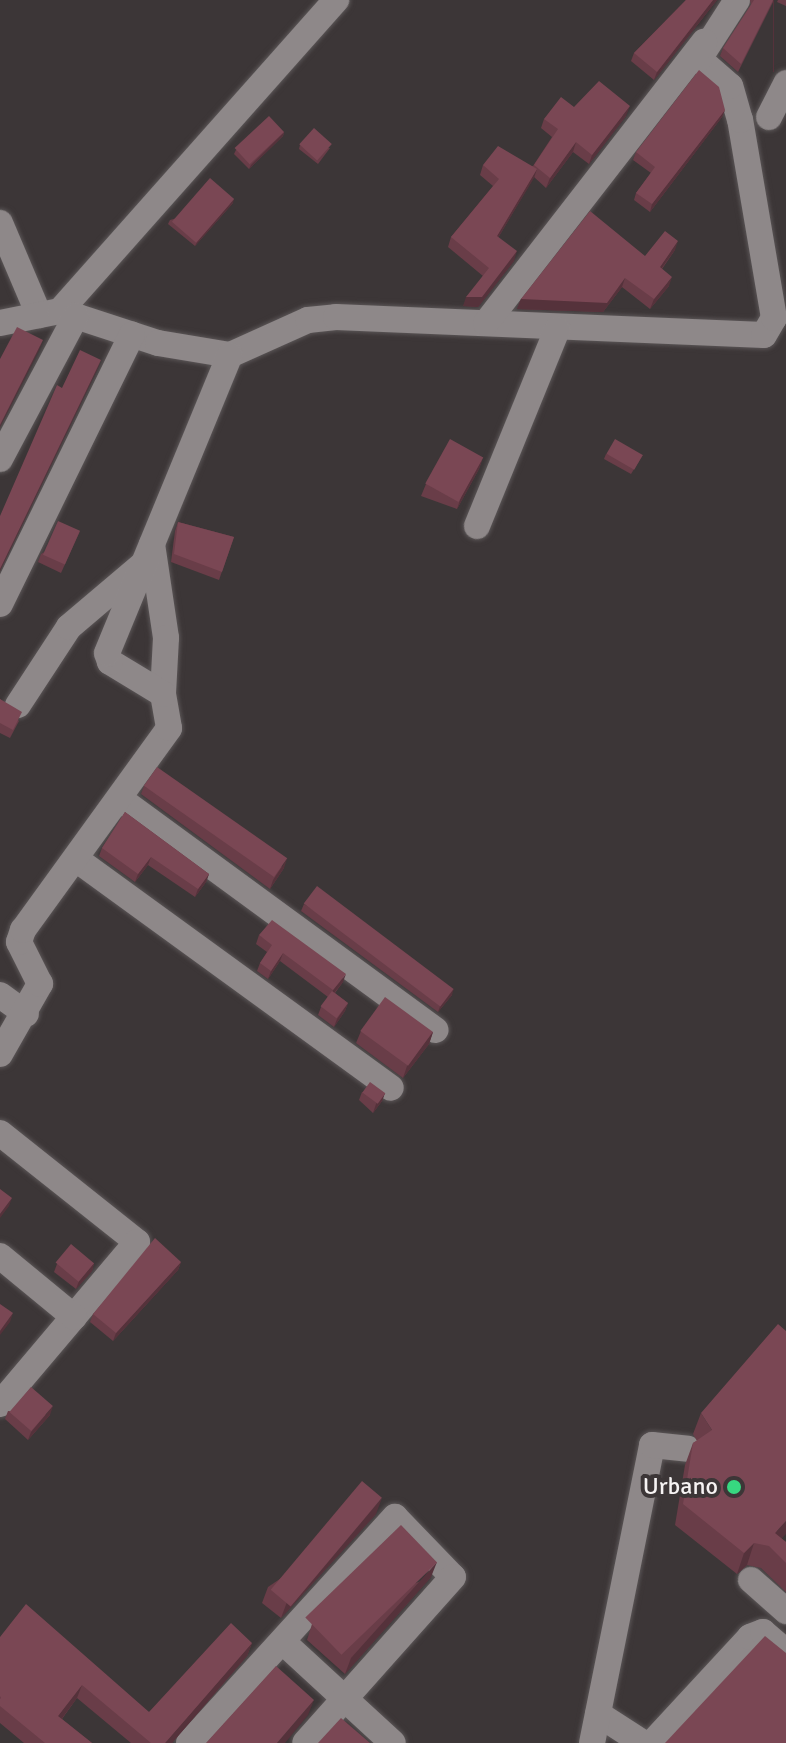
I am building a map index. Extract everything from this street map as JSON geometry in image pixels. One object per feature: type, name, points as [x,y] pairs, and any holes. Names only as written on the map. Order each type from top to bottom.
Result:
[{"type":"street","points":[[0,459],[58,314],[336,0]]},
{"type":"street","points":[[0,323],[58,314],[132,335],[230,355],[321,317],[486,323],[557,330],[757,336],[771,330],[740,120],[730,86],[699,59],[737,0]]},
{"type":"street","points":[[486,323],[737,0]]},
{"type":"street","points":[[769,117],[786,83]]},
{"type":"street","points":[[0,223],[58,314]]},
{"type":"street","points":[[477,526],[557,330]]},
{"type":"street","points":[[0,604],[132,335]]},
{"type":"street","points":[[163,694],[107,657],[230,355]]},
{"type":"street","points":[[0,1054],[26,1014],[40,984],[21,936],[169,728],[163,694],[166,638],[148,554]]},
{"type":"street","points":[[18,705],[69,627],[148,554]]},
{"type":"street","points":[[120,799],[436,1030]]},
{"type":"street","points":[[76,859],[391,1088]]},
{"type":"street","points":[[0,995],[26,1014]]},
{"type":"street","points":[[0,1133],[137,1242],[74,1317],[9,1376],[0,1404]]},
{"type":"street","points":[[0,1256],[74,1317]]},
{"type":"street","points":[[592,1743],[652,1445],[688,1449]]},
{"type":"street","points":[[189,1743],[395,1517],[453,1577],[305,1743]]},
{"type":"street","points":[[751,1580],[786,1611]]},
{"type":"street","points":[[652,1743],[750,1637],[763,1632],[786,1652]]},
{"type":"street","points":[[283,1642],[393,1743]]},
{"type":"street","points":[[598,1714],[643,1743]]},
{"type":"building","points":[[686,0],[713,0],[657,72],[634,53]]},
{"type":"building","points":[[754,0],[773,0],[741,64],[723,48]]},
{"type":"building","points":[[699,70],[719,87],[725,110],[652,204],[636,193],[655,167],[636,152]]},
{"type":"building","points":[[599,81],[630,106],[592,155],[576,142],[550,178],[534,165],[558,129],[544,119],[561,97],[574,107]]},
{"type":"building","points":[[269,116],[284,132],[250,164],[235,148]]},
{"type":"building","points":[[314,128],[332,144],[317,160],[299,144]]},
{"type":"building","points":[[498,146],[537,169],[497,236],[517,251],[482,297],[466,297],[489,268],[451,237],[499,179],[483,165]]},
{"type":"building","points":[[210,178],[234,199],[196,243],[172,222]]},
{"type":"building","points":[[590,211],[645,256],[665,231],[678,241],[660,267],[672,277],[654,299],[625,278],[607,303],[521,299]]},
{"type":"building","points":[[17,327],[43,340],[0,425],[0,359]]},
{"type":"building","points":[[80,350],[101,360],[0,569],[0,516],[57,385],[62,388]]},
{"type":"building","points":[[450,439],[483,457],[459,502],[425,484]]},
{"type":"building","points":[[615,439],[643,455],[634,470],[606,454]]},
{"type":"building","points":[[58,521],[80,531],[65,565],[43,555]]},
{"type":"building","points":[[178,522],[234,537],[222,572],[174,554]]},
{"type":"building","points":[[0,699],[22,712],[13,730],[0,723]]},
{"type":"building","points":[[157,767],[287,858],[274,877],[144,786]]},
{"type":"building","points":[[125,812],[209,874],[198,889],[151,857],[138,874],[102,848]]},
{"type":"building","points":[[317,886],[454,989],[440,1006],[304,904]]},
{"type":"building","points":[[272,920],[346,974],[333,990],[283,953],[271,971],[260,963],[272,945],[259,935]]},
{"type":"building","points":[[332,991],[348,1003],[337,1018],[321,1006]]},
{"type":"building","points":[[385,997],[433,1032],[408,1066],[360,1031]]},
{"type":"building","points":[[370,1082],[385,1093],[378,1104],[362,1093]]},
{"type":"building","points":[[0,1189],[12,1198],[0,1214]]},
{"type":"building","points":[[155,1238],[181,1262],[116,1333],[93,1314]]},
{"type":"building","points":[[71,1244],[94,1263],[79,1282],[56,1262]]},
{"type":"building","points":[[0,1304],[13,1313],[0,1331]]},
{"type":"building","name":"Urbano","points":[[778,1324],[786,1331],[786,1521],[775,1533],[786,1542],[786,1563],[769,1546],[754,1543],[744,1553],[683,1504],[693,1443],[712,1430],[701,1413]]},
{"type":"building","points":[[31,1387],[53,1406],[31,1431],[9,1412]]},
{"type":"building","points":[[362,1481],[382,1498],[291,1606],[271,1590]]},
{"type":"building","points":[[401,1525],[437,1562],[341,1655],[305,1617]]},
{"type":"building","points":[[26,1604],[149,1712],[231,1623],[252,1643],[165,1743],[151,1743],[82,1685],[58,1716],[92,1743],[45,1743],[0,1706],[0,1637]]},
{"type":"building","points":[[765,1636],[786,1653],[786,1743],[665,1743]]},
{"type":"building","points":[[276,1666],[314,1700],[277,1743],[206,1743]]},
{"type":"building","points":[[341,1718],[370,1743],[318,1743]]},
{"type":"place","name":"Urbano","points":[[734,1487]]}]
